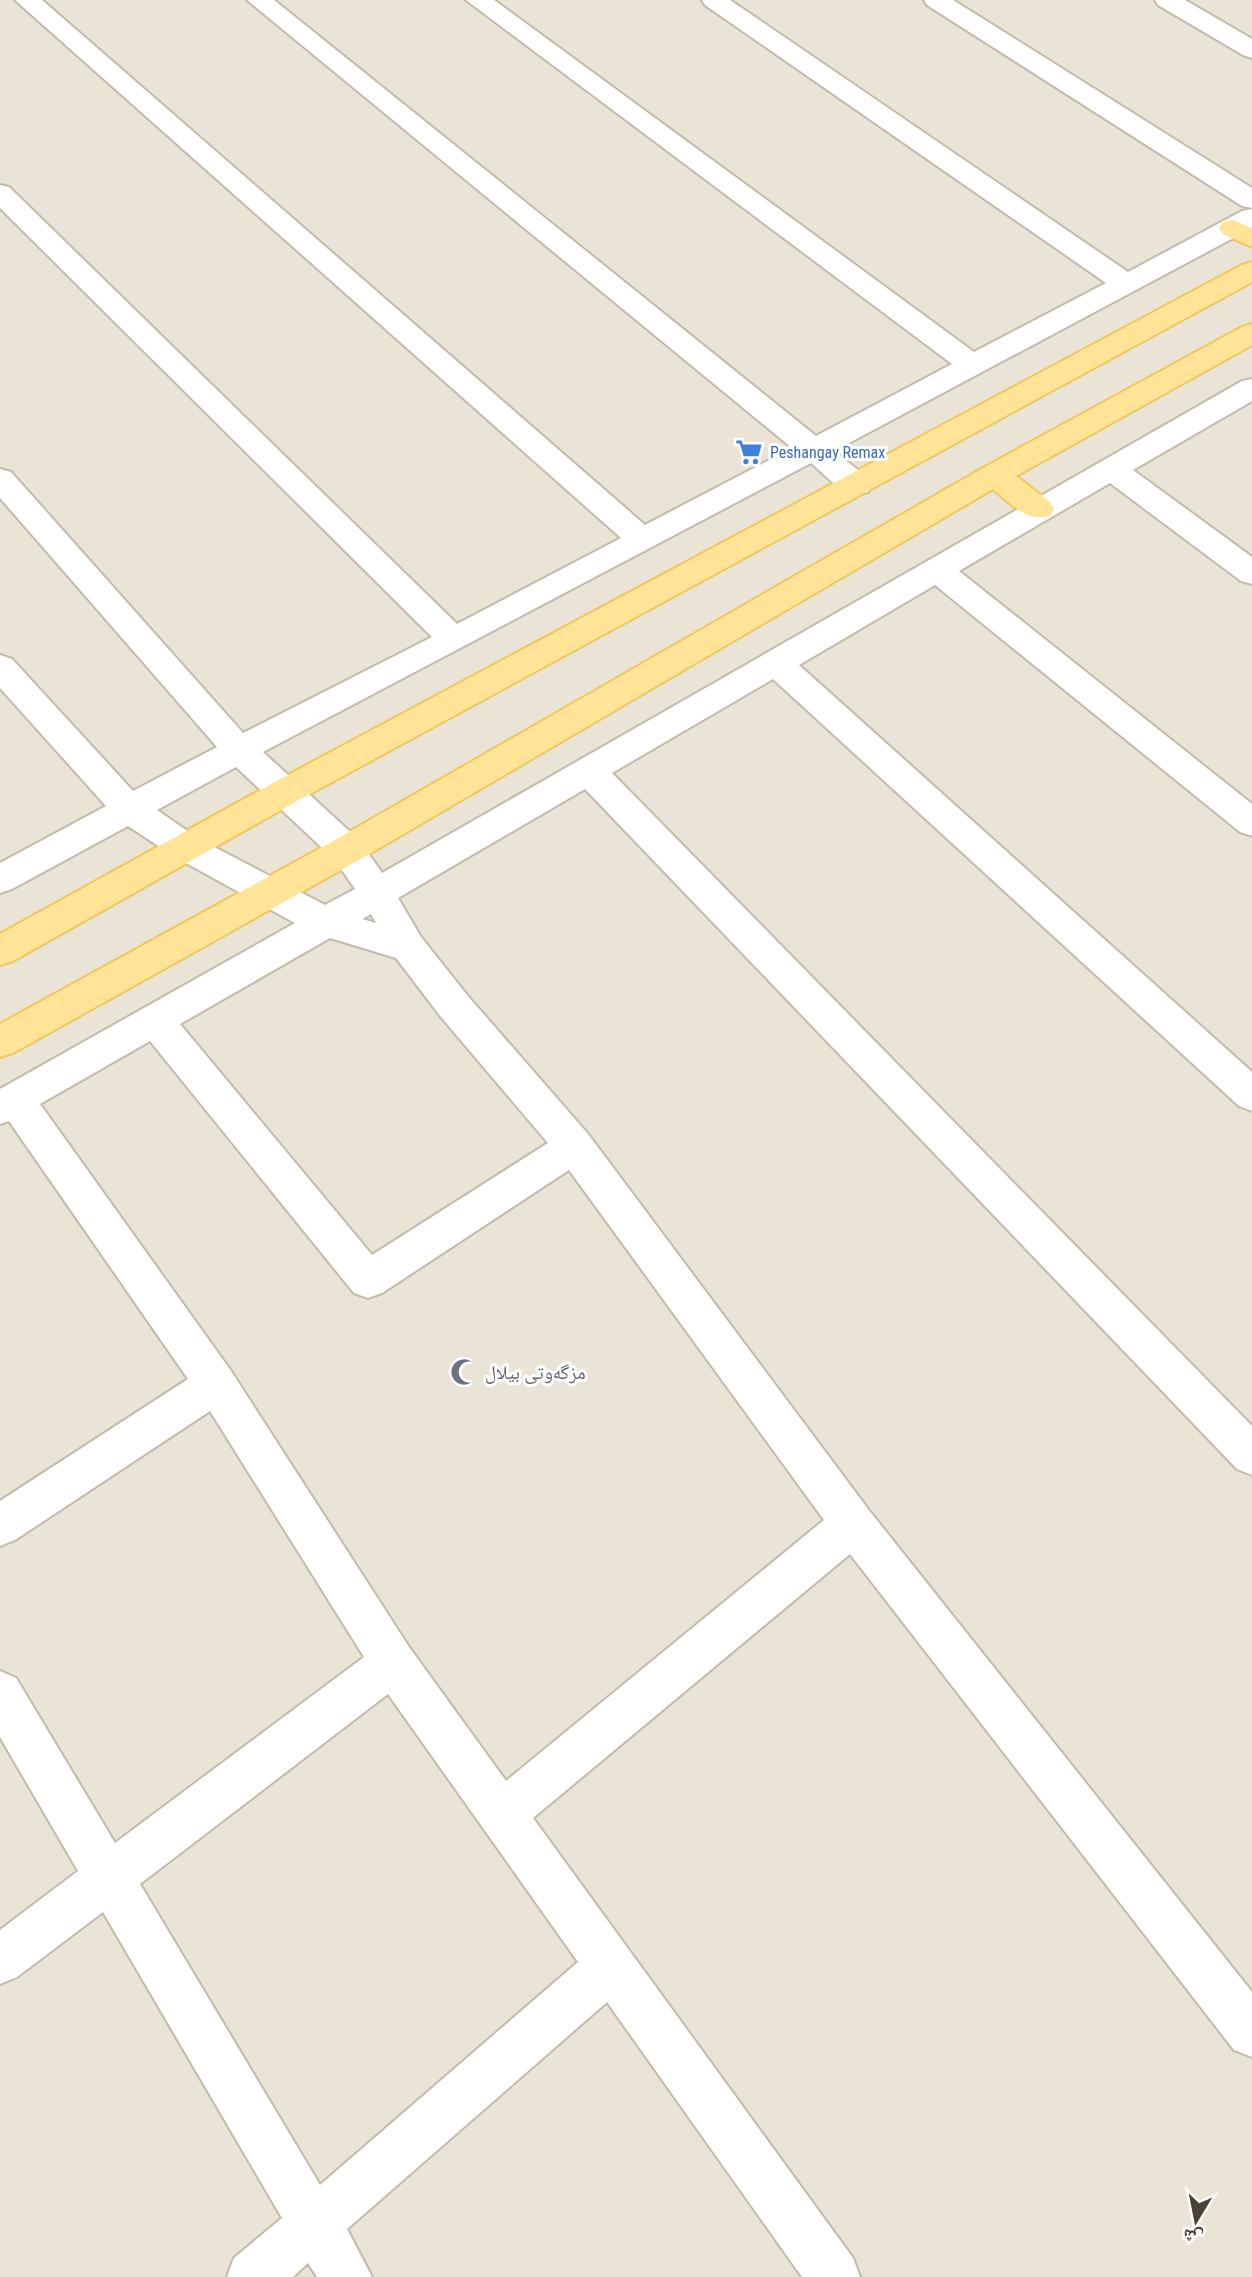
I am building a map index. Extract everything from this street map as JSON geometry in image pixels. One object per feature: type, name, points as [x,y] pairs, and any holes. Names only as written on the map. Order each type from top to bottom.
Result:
[{"type":"main road","points":[[0,951],[285,792],[1252,271]]},
{"type":"main road","points":[[0,1042],[347,850],[993,475],[1252,333]]},
{"type":"main road","points":[[993,475],[1040,509]]},
{"type":"street","points":[[27,0],[642,540]]},
{"type":"street","points":[[259,0],[857,485]]},
{"type":"street","points":[[478,0],[972,365]]},
{"type":"street","points":[[714,0],[1126,284]]},
{"type":"street","points":[[936,0],[1252,200]]},
{"type":"street","points":[[1167,0],[1252,50]]},
{"type":"street","points":[[0,193],[454,640]]},
{"type":"street","points":[[0,878],[1126,284],[1246,228]]},
{"type":"street","points":[[834,2277],[393,1663],[216,1384],[7,1104],[1252,388]]},
{"type":"street","points":[[1110,468],[1252,573]]},
{"type":"street","points":[[0,479],[239,750],[347,850],[377,893],[408,947],[454,1006],[574,1146],[853,1524],[1252,2032]]},
{"type":"street","points":[[936,569],[1252,823]]},
{"type":"street","points":[[775,662],[1252,1095]]},
{"type":"street","points":[[0,667],[130,810],[187,848],[325,922],[408,947]]},
{"type":"street","points":[[588,770],[1252,1455]]},
{"type":"street","points":[[155,1020],[368,1280],[574,1146]]},
{"type":"street","points":[[0,1525],[216,1384]]},
{"type":"street","points":[[502,1814],[853,1524]]},
{"type":"street","points":[[0,1960],[393,1663]]},
{"type":"street","points":[[0,1694],[345,2277]]},
{"type":"street","points":[[253,2277],[611,1966]]},
{"type":"shaded area","points":[[0,0],[1252,0],[1252,2277],[0,2277]]},
{"type":"place","name":"Peshangay Remax","points":[[749,452]]},
{"type":"place","name":"مزگەوتی بیلال","points":[[464,1372]]}]
